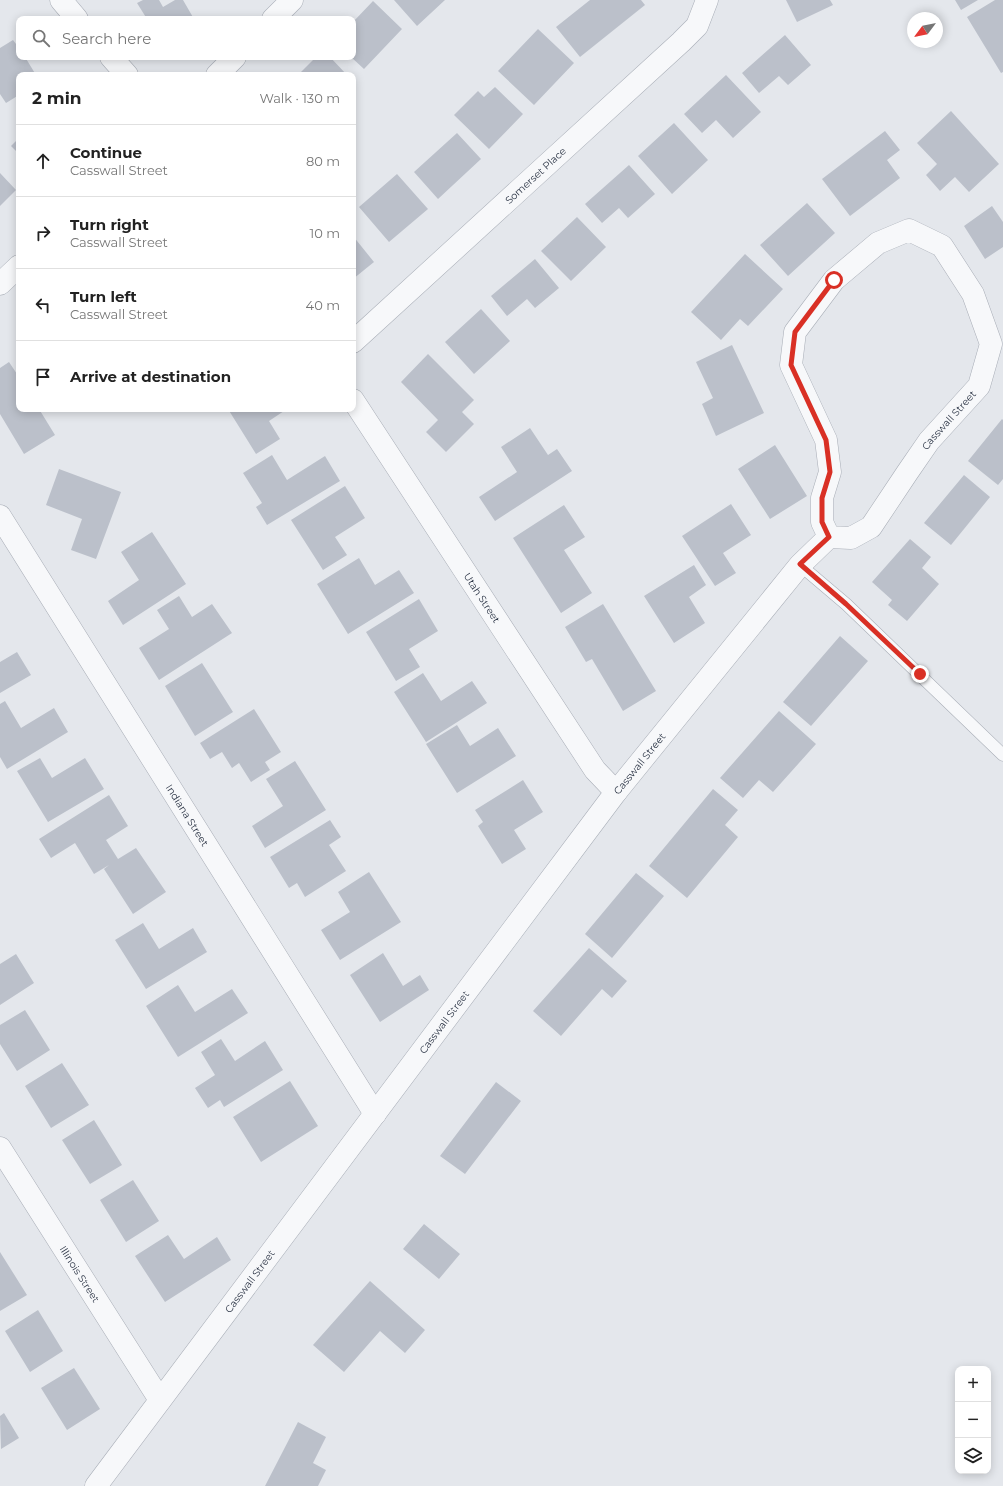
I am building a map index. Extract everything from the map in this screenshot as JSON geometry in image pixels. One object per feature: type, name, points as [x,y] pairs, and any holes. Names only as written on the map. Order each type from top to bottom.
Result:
[{"type":"street","points":[[61,0],[74,16]]},
{"type":"street","points":[[276,16],[292,0]]},
{"type":"street","name":"Somerset Place","points":[[356,339],[681,42],[697,26],[707,1]]},
{"type":"street","points":[[114,60],[124,72]]},
{"type":"street","points":[[219,72],[232,60]]},
{"type":"street","name":"Casswall Street","points":[[96,1486],[616,792],[800,564],[829,537],[851,538],[871,527],[930,441],[978,386],[991,344],[973,294],[942,246],[909,230],[878,243],[834,280],[795,332],[791,365],[826,440],[830,472],[822,498],[822,522],[829,537]]},
{"type":"street","points":[[0,284],[16,269]]},
{"type":"street","name":"Utah Street","points":[[356,405],[595,770],[616,792]]},
{"type":"street","name":"Indiana Street","points":[[0,516],[375,1114]]},
{"type":"street","name":"Illinois Street","points":[[0,1148],[160,1400]]},
{"type":"lane","points":[[800,564],[846,604],[1003,755]]},
{"type":"building","points":[[143,0],[159,0],[163,7],[175,0],[183,0],[192,16],[145,16],[137,3]]},
{"type":"building","points":[[394,0],[445,0],[417,26]]},
{"type":"building","points":[[590,0],[641,0],[645,5],[580,57],[556,27]]},
{"type":"building","points":[[786,0],[830,0],[833,5],[797,22]]},
{"type":"building","points":[[955,0],[978,0],[961,10]]},
{"type":"building","points":[[995,0],[1003,0],[1003,72],[1001,73],[967,17]]},
{"type":"building","points":[[373,1],[402,29],[364,69],[354,60],[356,60],[356,19]]},
{"type":"building","points":[[538,29],[574,63],[534,105],[498,71]]},
{"type":"building","points":[[785,35],[811,65],[788,85],[779,76],[759,93],[742,73]]},
{"type":"building","points":[[13,40],[16,44],[16,60],[27,60],[34,72],[16,72],[16,97],[6,103],[0,94],[0,48]]},
{"type":"building","points":[[313,60],[333,60],[344,72],[301,72]]},
{"type":"building","points":[[726,75],[761,112],[733,138],[716,120],[702,133],[684,114]]},
{"type":"building","points":[[495,87],[523,114],[489,149],[454,115],[478,91],[484,97]]},
{"type":"building","points":[[951,111],[999,164],[969,192],[955,177],[940,191],[926,175],[937,164],[917,143]]},
{"type":"building","points":[[674,123],[708,160],[672,194],[638,156]]},
{"type":"building","points":[[885,131],[900,150],[887,160],[900,178],[850,216],[822,179]]},
{"type":"building","points":[[457,133],[481,159],[438,199],[414,172]]},
{"type":"building","points":[[16,141],[16,151],[11,146]]},
{"type":"building","points":[[629,165],[655,194],[628,218],[619,208],[602,223],[585,204]]},
{"type":"building","points":[[0,173],[16,190],[0,206]]},
{"type":"building","points":[[397,174],[428,209],[389,242],[359,207]]},
{"type":"building","points":[[807,203],[835,233],[788,276],[760,245]]},
{"type":"building","points":[[992,206],[1003,222],[1003,247],[985,259],[964,226]]},
{"type":"building","points":[[577,217],[606,247],[571,281],[541,251]]},
{"type":"building","points":[[356,240],[374,262],[356,277]]},
{"type":"building","points":[[745,254],[783,289],[748,326],[740,319],[721,340],[691,312]]},
{"type":"building","points":[[535,259],[559,288],[535,308],[527,299],[507,316],[491,296]]},
{"type":"building","points":[[481,309],[510,341],[474,374],[445,342]]},
{"type":"building","points":[[732,345],[764,413],[716,436],[702,404],[713,398],[696,362]]},
{"type":"building","points":[[428,354],[474,400],[462,412],[474,424],[446,452],[426,432],[438,420],[401,382]]},
{"type":"building","points":[[9,362],[16,372],[16,412],[41,412],[55,435],[24,454],[0,414],[0,368]]},
{"type":"building","points":[[230,412],[282,412],[269,421],[280,439],[256,454]]},
{"type":"building","points":[[1002,419],[1003,479],[998,485],[968,461]]},
{"type":"building","points":[[530,428],[548,455],[557,449],[572,471],[495,521],[479,497],[517,472],[501,447]]},
{"type":"building","points":[[775,445],[807,496],[770,519],[738,469]]},
{"type":"building","points":[[272,455],[287,480],[325,456],[340,481],[267,525],[256,507],[262,503],[243,473]]},
{"type":"building","points":[[59,469],[121,492],[96,559],[71,550],[82,519],[46,505]]},
{"type":"building","points":[[964,475],[990,497],[951,545],[924,523]]},
{"type":"building","points":[[345,486],[365,518],[335,537],[347,555],[323,570],[291,520]]},
{"type":"building","points":[[731,504],[751,535],[723,553],[736,573],[715,586],[682,536]]},
{"type":"building","points":[[564,505],[585,537],[564,550],[592,593],[561,613],[513,538]]},
{"type":"building","points":[[152,532],[186,584],[123,625],[108,601],[139,580],[121,552]]},
{"type":"building","points":[[910,539],[931,557],[922,568],[939,584],[907,621],[888,605],[892,600],[872,582]]},
{"type":"building","points":[[359,558],[375,585],[399,570],[414,593],[348,634],[317,584]]},
{"type":"building","points":[[694,565],[706,585],[689,597],[705,623],[674,643],[644,596]]},
{"type":"building","points":[[179,596],[192,617],[212,604],[232,633],[159,680],[139,648],[169,629],[157,610]]},
{"type":"building","points":[[419,599],[438,631],[409,649],[420,667],[396,681],[366,632]]},
{"type":"building","points":[[603,604],[656,691],[623,711],[592,659],[586,662],[565,627]]},
{"type":"building","points":[[840,636],[868,661],[811,726],[783,702]]},
{"type":"building","points":[[17,652],[31,675],[0,693],[0,662]]},
{"type":"building","points":[[202,663],[233,712],[195,736],[165,686]]},
{"type":"building","points":[[423,673],[441,701],[472,681],[487,703],[426,742],[394,692]]},
{"type":"building","points":[[5,701],[21,728],[54,708],[68,732],[7,769],[0,757],[0,704]]},
{"type":"building","points":[[254,709],[281,752],[265,762],[270,770],[251,782],[239,763],[232,768],[222,752],[210,759],[200,743]]},
{"type":"building","points":[[779,711],[816,744],[773,792],[759,780],[743,798],[720,778]]},
{"type":"building","points":[[457,725],[470,746],[498,728],[516,756],[457,793],[426,744]]},
{"type":"building","points":[[40,758],[52,778],[85,758],[104,789],[48,822],[17,771]]},
{"type":"building","points":[[295,761],[326,810],[265,848],[252,826],[283,806],[266,779]]},
{"type":"building","points":[[523,780],[543,812],[514,830],[526,849],[502,864],[478,826],[483,822],[475,810]]},
{"type":"building","points":[[713,789],[738,810],[725,825],[738,837],[687,898],[649,866]]},
{"type":"building","points":[[109,795],[128,826],[106,840],[118,859],[136,848],[166,892],[133,914],[104,869],[109,865],[94,874],[75,843],[51,858],[39,839]]},
{"type":"building","points":[[330,820],[341,837],[329,845],[346,871],[305,897],[297,883],[289,888],[270,857]]},
{"type":"building","points":[[369,872],[401,922],[340,960],[321,930],[350,912],[338,892]]},
{"type":"building","points":[[636,873],[664,896],[612,958],[585,934]]},
{"type":"building","points":[[143,923],[159,949],[193,928],[207,952],[146,989],[115,940]]},
{"type":"building","points":[[589,948],[627,981],[612,998],[602,989],[561,1036],[533,1011]]},
{"type":"building","points":[[383,953],[403,986],[420,975],[429,990],[380,1022],[350,975]]},
{"type":"building","points":[[16,954],[34,983],[0,1005],[0,964]]},
{"type":"building","points":[[178,985],[195,1012],[232,989],[248,1013],[178,1057],[146,1006]]},
{"type":"building","points":[[25,1010],[50,1050],[17,1071],[0,1044],[0,1025]]},
{"type":"building","points":[[221,1039],[235,1061],[265,1041],[283,1070],[224,1107],[220,1100],[208,1108],[195,1088],[215,1075],[201,1052]]},
{"type":"building","points":[[62,1063],[89,1105],[51,1128],[25,1086]]},
{"type":"building","points":[[290,1081],[318,1126],[261,1162],[233,1117]]},
{"type":"building","points":[[496,1082],[521,1101],[465,1174],[440,1156]]},
{"type":"building","points":[[94,1120],[122,1165],[90,1184],[62,1140]]},
{"type":"building","points":[[133,1180],[159,1221],[126,1242],[100,1200]]},
{"type":"building","points":[[424,1224],[460,1254],[439,1279],[403,1249]]},
{"type":"building","points":[[168,1235],[184,1259],[217,1237],[231,1260],[165,1302],[135,1256]]},
{"type":"building","points":[[0,1252],[27,1295],[0,1311]]},
{"type":"building","points":[[370,1281],[425,1330],[405,1353],[380,1331],[344,1372],[313,1345]]},
{"type":"building","points":[[38,1310],[63,1351],[30,1372],[5,1331]]},
{"type":"building","points":[[74,1368],[100,1409],[67,1430],[41,1388]]},
{"type":"building","points":[[4,1413],[19,1438],[1,1449],[0,1416]]},
{"type":"building","points":[[298,1422],[326,1437],[313,1463],[326,1470],[318,1486],[265,1486]]},
{"type":"route","points":[[834,280],[795,332],[791,365],[826,440],[830,472],[822,498],[822,522],[829,537],[800,564],[846,604],[920,674]]}]
